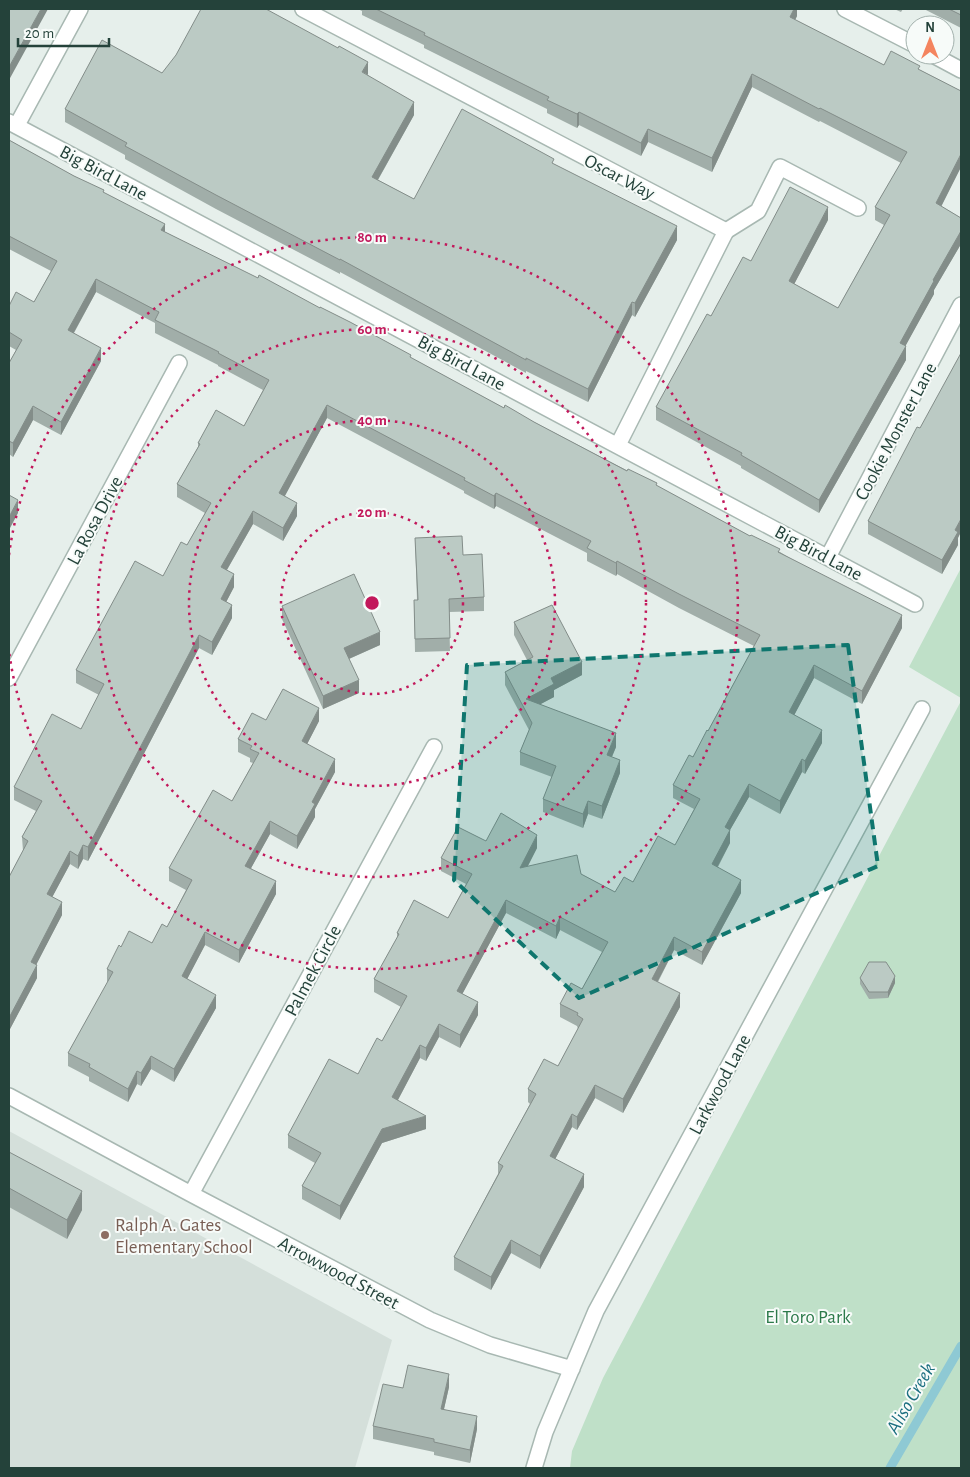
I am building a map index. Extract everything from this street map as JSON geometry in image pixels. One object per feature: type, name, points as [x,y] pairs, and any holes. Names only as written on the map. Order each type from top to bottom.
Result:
[{"type":"street","points":[[13,124],[80,9]]},
{"type":"street","name":"Oscar Way","points":[[303,9],[726,232]]},
{"type":"street","points":[[845,9],[905,40]]},
{"type":"street","name":"Big Bird Lane","points":[[13,124],[914,604]]},
{"type":"street","points":[[618,445],[726,232],[758,211],[780,167],[858,208]]},
{"type":"street","name":"Cookie Monster Lane","points":[[828,557],[961,305]]},
{"type":"street","name":"La Rosa Drive","points":[[9,678],[179,363]]},
{"type":"street","name":"Larkwood Lane","points":[[534,1468],[545,1432],[596,1311],[922,709]]},
{"type":"street","name":"Palmek Circle","points":[[191,1194],[434,746]]},
{"type":"street","name":"Arrowwood Street","points":[[9,1096],[430,1320],[490,1345],[572,1369]]},
{"type":"highlighted area","points":[[848,645],[878,866],[579,998],[454,880],[467,665]]},
{"type":"shaded area","name":"Ralph A. Gates Elementary School","points":[[9,1131],[392,1340],[355,1468],[9,1468]]},
{"type":"green space","points":[[961,568],[961,698],[909,667]]},
{"type":"green space","name":"El Toro Park","points":[[961,701],[961,1468],[570,1468],[572,1451],[603,1378]]},
{"type":"building","points":[[9,9],[41,9],[9,67]]},
{"type":"building","points":[[201,9],[266,9],[368,62],[362,72],[414,102],[372,177],[414,199],[462,109],[554,159],[552,163],[677,226],[635,303],[632,302],[588,389],[526,358],[526,360],[340,259],[216,195],[125,146],[127,143],[65,109],[102,40],[162,73],[176,55]]},
{"type":"building","points":[[376,9],[794,9],[790,17],[884,65],[891,51],[905,58],[905,65],[918,65],[920,66],[918,69],[961,91],[961,154],[936,203],[961,218],[961,231],[900,343],[906,346],[819,500],[741,455],[742,453],[656,407],[707,314],[711,316],[743,257],[751,261],[790,187],[828,207],[789,281],[838,308],[890,215],[875,207],[907,152],[752,74],[712,158],[648,129],[641,143],[579,112],[577,114],[547,100],[549,97],[424,35],[425,33]]},
{"type":"building","points":[[949,9],[961,9],[961,15]]},
{"type":"building","points":[[9,140],[165,224],[161,230],[258,278],[259,275],[350,322],[504,408],[505,405],[627,471],[628,469],[657,483],[656,485],[750,536],[780,549],[778,552],[902,615],[862,691],[814,665],[789,712],[822,730],[805,761],[802,759],[780,801],[749,784],[725,827],[730,830],[712,864],[741,880],[702,952],[674,937],[652,979],[680,993],[623,1099],[595,1085],[577,1117],[572,1114],[550,1156],[584,1174],[540,1256],[511,1240],[491,1277],[454,1257],[503,1166],[498,1163],[536,1094],[528,1089],[544,1059],[558,1066],[583,1019],[577,1015],[578,1013],[560,1004],[571,983],[582,989],[608,942],[560,917],[556,926],[506,900],[457,991],[478,1002],[460,1035],[439,1024],[426,1048],[420,1045],[392,1097],[426,1116],[382,1129],[340,1206],[302,1186],[321,1153],[288,1135],[329,1059],[358,1074],[377,1038],[382,1041],[407,996],[374,979],[399,934],[397,933],[414,900],[448,918],[472,874],[441,858],[458,827],[486,841],[501,813],[537,835],[520,868],[577,855],[581,874],[615,892],[624,877],[633,882],[658,836],[675,845],[700,799],[673,785],[689,755],[693,757],[760,635],[617,561],[616,563],[587,548],[591,541],[496,493],[494,496],[464,480],[465,478],[327,405],[279,493],[297,503],[283,528],[253,511],[221,567],[234,574],[221,599],[232,605],[212,642],[199,635],[88,847],[83,845],[78,856],[70,851],[47,894],[62,902],[31,962],[37,965],[10,1016],[9,877],[28,841],[22,837],[42,801],[14,787],[52,714],[81,729],[104,684],[76,670],[135,561],[163,576],[181,542],[187,545],[211,503],[177,484],[200,444],[198,443],[216,410],[244,426],[269,380],[155,320],[159,312],[96,279],[68,330],[101,348],[61,422],[33,406],[13,443],[9,441],[9,363],[22,340],[9,332],[9,306],[16,292],[34,302],[57,261],[9,236]]},
{"type":"building","points":[[961,353],[961,519],[955,530],[958,532],[942,560],[868,521],[917,427],[920,428]]},
{"type":"building","points":[[9,495],[18,500],[9,517]]},
{"type":"building","points":[[462,536],[463,555],[482,554],[484,597],[449,599],[450,638],[415,639],[414,600],[418,600],[415,538]]},
{"type":"building","points":[[354,574],[380,632],[344,648],[359,680],[323,696],[282,606]]},
{"type":"building","points":[[552,605],[582,662],[551,678],[554,684],[526,699],[616,733],[607,755],[620,760],[602,806],[588,801],[583,814],[543,799],[556,766],[520,752],[532,723],[505,672],[533,657],[514,622]]},
{"type":"building","points":[[283,689],[319,708],[302,741],[335,759],[312,802],[315,804],[297,836],[270,821],[245,866],[276,881],[239,950],[205,932],[182,976],[216,995],[174,1069],[151,1056],[141,1073],[137,1071],[128,1089],[89,1067],[90,1064],[68,1053],[113,972],[107,969],[119,945],[121,947],[129,931],[152,943],[162,924],[167,927],[192,880],[169,868],[213,790],[232,801],[259,753],[250,749],[252,746],[238,739],[252,713],[266,720]]},
{"type":"building","points":[[869,962],[886,962],[895,976],[888,992],[869,992],[860,978]]},
{"type":"building","points":[[9,1152],[82,1191],[67,1220],[9,1188]]},
{"type":"building","points":[[408,1365],[449,1374],[441,1409],[477,1416],[470,1450],[434,1442],[434,1439],[373,1426],[383,1384],[403,1388]]},
{"type":"waterway","name":"Aliso Creek","points":[[890,1468],[961,1346]]},
{"type":"place","name":"Ralph A. Gates Elementary School","points":[[105,1235]]}]
